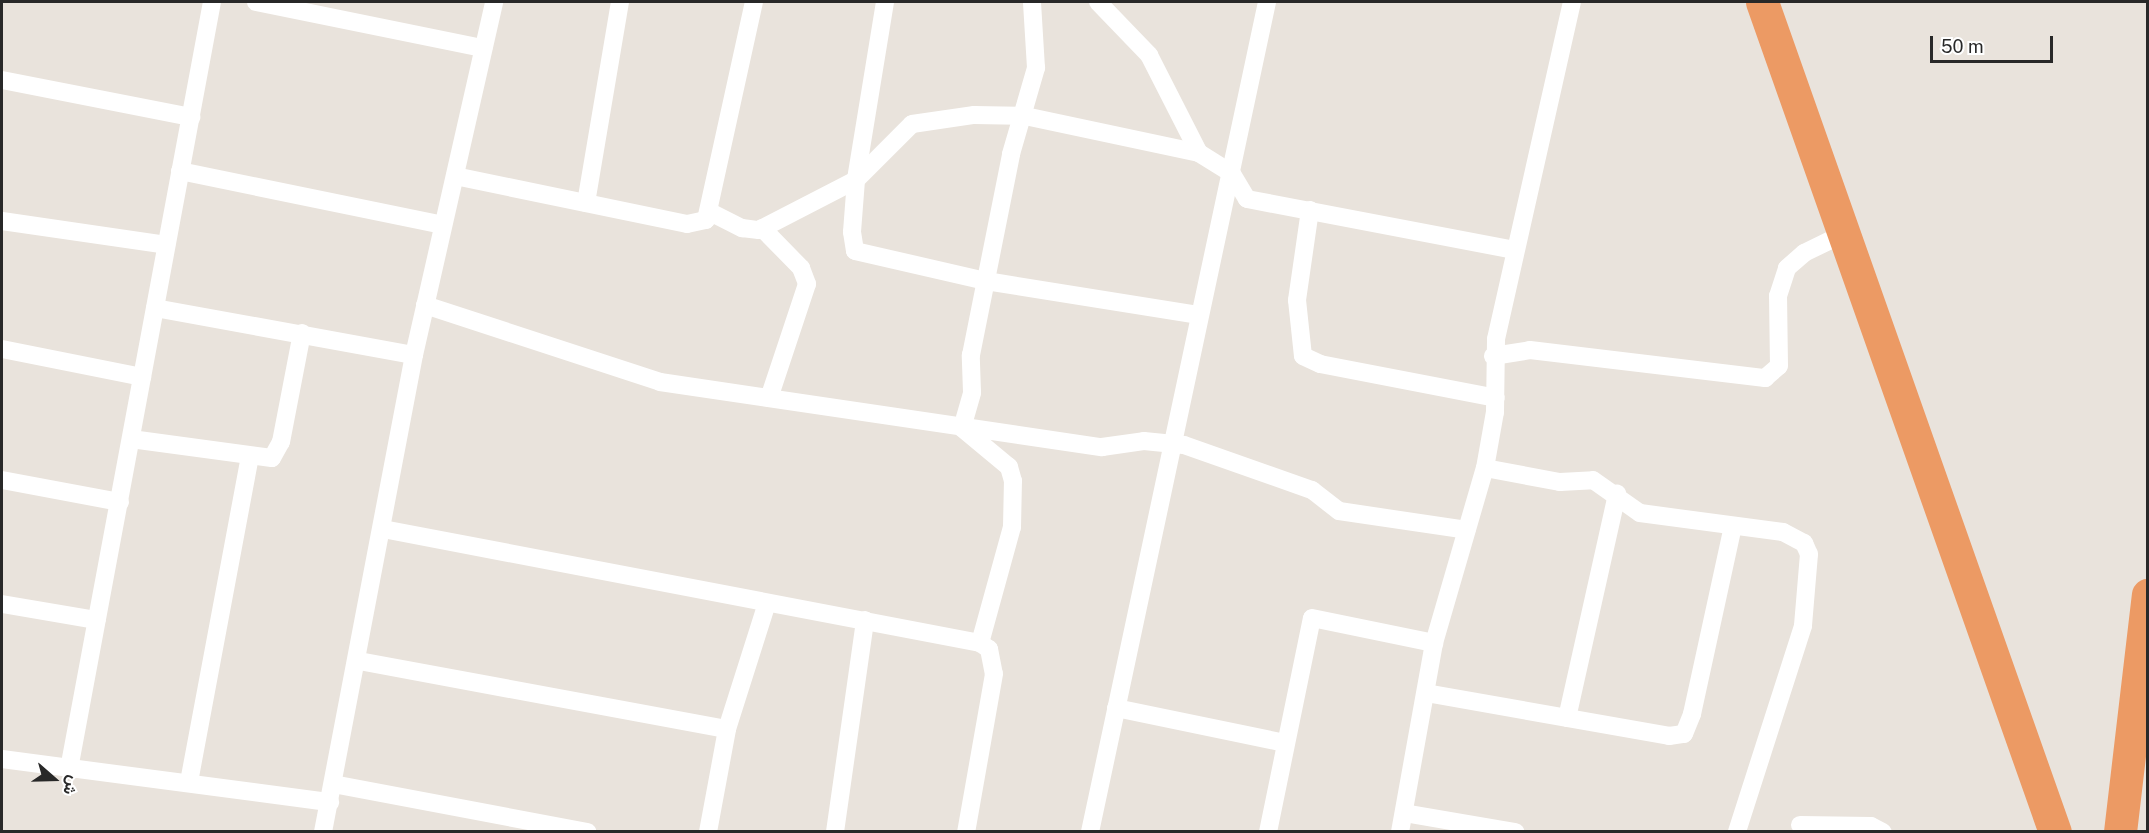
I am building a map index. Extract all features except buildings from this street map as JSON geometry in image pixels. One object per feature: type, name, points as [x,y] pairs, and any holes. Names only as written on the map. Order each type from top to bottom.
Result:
[{"type":"highway","points":[[1762,2],[2055,831]]},
{"type":"highway","points":[[2120,831],[2148,594]]},
{"type":"street","points":[[69,769],[212,2]]},
{"type":"street","points":[[256,2],[483,48]]},
{"type":"street","points":[[322,831],[359,661],[414,356],[494,2]]},
{"type":"street","points":[[586,202],[620,2]]},
{"type":"street","points":[[455,176],[687,224],[698,224],[710,212],[754,2]]},
{"type":"street","points":[[885,2],[856,180],[852,232],[855,252],[986,281],[1199,315]]},
{"type":"street","points":[[962,428],[972,392],[971,355],[1011,154],[1025,116],[1036,68],[1032,2]]},
{"type":"street","points":[[1098,2],[1149,55],[1199,153]]},
{"type":"street","points":[[1090,831],[1228,171],[1267,2]]},
{"type":"street","points":[[1400,831],[1434,643],[1485,468],[1496,398],[1493,356],[1572,2]]},
{"type":"street","points":[[2,80],[191,117]]},
{"type":"street","points":[[710,212],[742,228],[762,228],[856,180],[912,124],[975,115],[1025,116],[1199,153],[1228,171],[1247,199],[1515,250]]},
{"type":"street","points":[[180,171],[442,225]]},
{"type":"street","points":[[1310,210],[1298,281],[1297,336],[1303,356],[1320,364],[1496,398]]},
{"type":"street","points":[[2,220],[166,245]]},
{"type":"street","points":[[762,228],[801,268],[807,284],[769,398]]},
{"type":"street","points":[[1493,356],[1530,350],[1765,378],[1779,366],[1778,296],[1786,268],[1804,253],[1845,233]]},
{"type":"street","points":[[425,305],[660,382],[1102,447],[1144,441],[1172,443],[1312,490],[1350,514],[1467,530]]},
{"type":"street","points":[[155,308],[302,333],[414,356]]},
{"type":"street","points":[[130,439],[250,457],[272,458],[279,448],[302,333]]},
{"type":"street","points":[[2,349],[142,377]]},
{"type":"street","points":[[962,428],[1009,467],[1014,481],[1012,526],[980,643]]},
{"type":"street","points":[[189,782],[250,457]]},
{"type":"street","points":[[1485,468],[1560,482],[1593,480],[1617,494],[1640,513],[1795,535],[1809,554],[1799,641],[1737,831]]},
{"type":"street","points":[[2,480],[120,502]]},
{"type":"street","points":[[1567,718],[1617,494]]},
{"type":"street","points":[[1426,693],[1669,736],[1684,734],[1692,714],[1733,526]]},
{"type":"street","points":[[383,529],[980,643],[989,650],[994,674],[966,831]]},
{"type":"street","points":[[708,831],[727,729],[767,603]]},
{"type":"street","points":[[2,604],[97,620]]},
{"type":"street","points":[[1268,831],[1312,618],[1434,643]]},
{"type":"street","points":[[836,831],[865,620]]},
{"type":"street","points":[[359,661],[727,729]]},
{"type":"street","points":[[1116,708],[1285,743]]},
{"type":"street","points":[[2,759],[189,782],[331,793],[588,831]]},
{"type":"street","points":[[1404,813],[1515,831]]},
{"type":"street","points":[[1800,825],[1871,826],[1883,831]]}]
